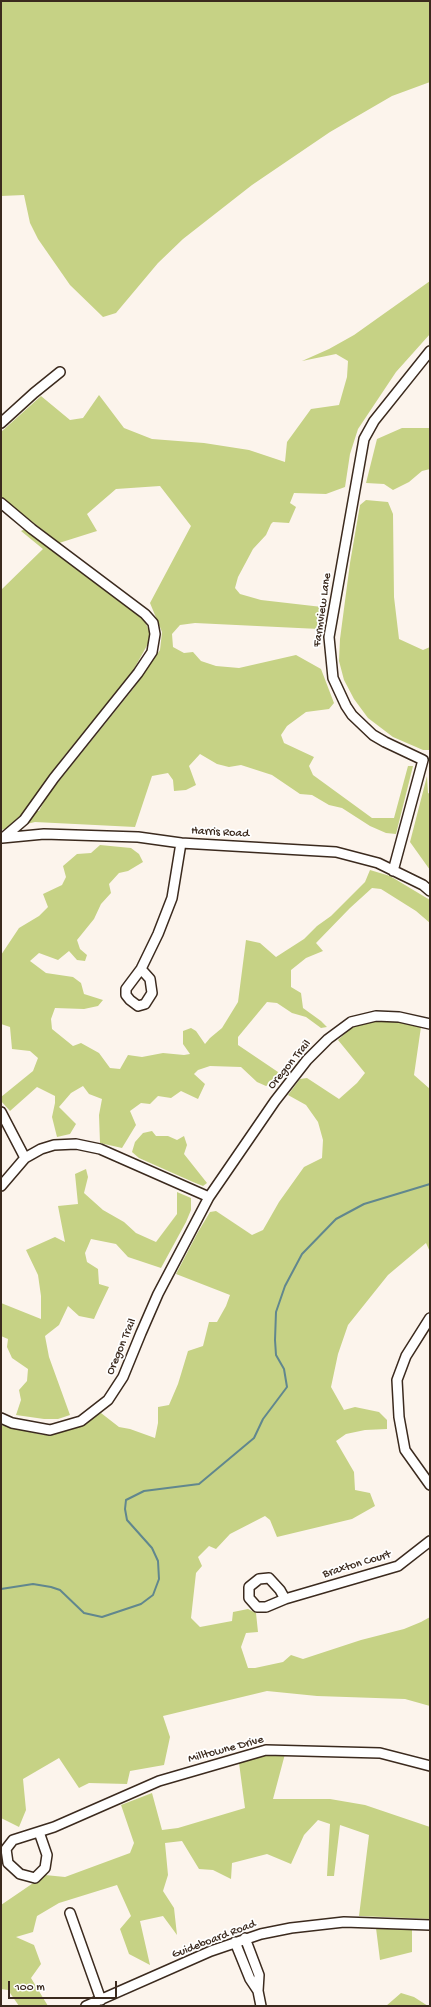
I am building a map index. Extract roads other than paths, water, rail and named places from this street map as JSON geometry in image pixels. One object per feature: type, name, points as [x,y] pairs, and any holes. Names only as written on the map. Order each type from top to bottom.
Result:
[{"type":"street","name":"Farmview Lane","points":[[394,871],[426,760],[396,749],[373,735],[349,710],[333,678],[329,638],[364,438],[374,420],[430,351]]},
{"type":"street","points":[[1,424],[34,392],[60,372]]},
{"type":"street","points":[[1,503],[32,529],[145,614],[153,622],[156,634],[152,652],[138,673],[54,778],[24,820],[2,838]]},
{"type":"street","name":"Harris Road","points":[[2,838],[44,834],[138,837],[181,843],[336,852],[378,863],[423,885],[430,891]]},
{"type":"street","points":[[141,969],[158,934],[172,898],[181,843]]},
{"type":"street","name":"Oregon Trail","points":[[1,1418],[12,1423],[50,1430],[80,1420],[108,1400],[123,1377],[140,1333],[158,1294],[209,1197],[276,1101],[307,1060],[328,1039],[351,1022],[376,1016],[399,1017],[430,1024]]},
{"type":"street","points":[[1,1112],[25,1158]]},
{"type":"street","points":[[1,1186],[25,1158],[54,1145],[76,1144],[100,1149],[209,1197]]},
{"type":"street","points":[[430,1318],[406,1356],[397,1380],[399,1417],[405,1450],[430,1485]]},
{"type":"street","name":"Braxton Court","points":[[285,1599],[398,1566],[430,1541]]},
{"type":"street","name":"Milltowne Drive","points":[[39,1832],[47,1855],[45,1868],[35,1878],[20,1874],[8,1863],[6,1849],[13,1840],[39,1832],[159,1780],[266,1750],[380,1753],[430,1766]]},
{"type":"street","points":[[70,1913],[101,2000]]},
{"type":"street","name":"Guideboard Road","points":[[86,2006],[245,1938],[291,1928],[323,1924],[430,1924]]},
{"type":"street","points":[[245,1938],[258,1975],[258,1991],[261,2006]]},
{"type":"street","points":[[235,1942],[250,1979],[258,1991]]},
{"type":"waterway","points":[[1,1589],[33,1584],[51,1587],[60,1590],[84,1613],[102,1617],[141,1604],[153,1595],[159,1579],[158,1561],[152,1548],[127,1520],[125,1509],[126,1500],[144,1491],[199,1484],[254,1438],[263,1419],[287,1387],[284,1369],[276,1355],[276,1312],[285,1286],[302,1254],[336,1219],[364,1204],[430,1184]]}]
